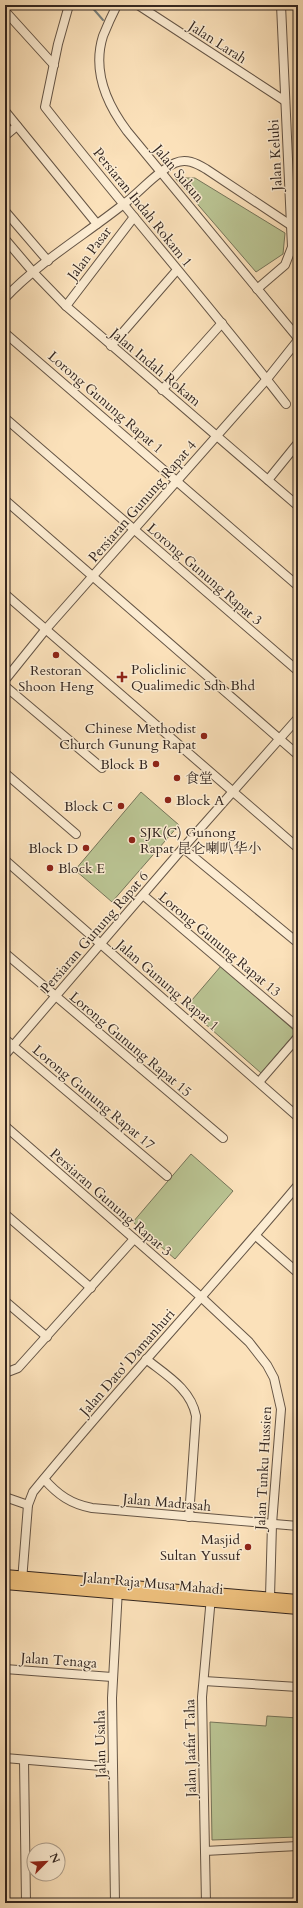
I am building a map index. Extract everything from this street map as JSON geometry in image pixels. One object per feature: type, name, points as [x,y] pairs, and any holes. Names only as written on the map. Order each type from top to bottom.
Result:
[{"type":"main road","name":"Jalan Raja Musa Mahadi","points":[[5,1575],[22,1581],[211,1597],[298,1609]]},
{"type":"main road","name":"Jalan Raja Musa Mahadi","points":[[5,1584],[22,1581]]},
{"type":"main road","name":"Jalan Raja Musa Mahadi","points":[[211,1597],[270,1597],[298,1600]]},
{"type":"street","name":"Persiaran Indah Rokam 1","points":[[68,5],[45,107],[177,270],[222,323],[286,404]]},
{"type":"street","name":"Jalan Sukun","points":[[117,5],[103,36],[99,54],[99,70],[102,87],[108,103],[117,118],[298,339]]},
{"type":"street","name":"Jalan Larah","points":[[138,5],[285,101]]},
{"type":"street","name":"Jalan Kelubi","points":[[257,288],[285,264],[290,256],[292,247],[281,5]]},
{"type":"street","points":[[5,11],[54,65]]},
{"type":"street","points":[[5,111],[97,224]]},
{"type":"street","points":[[5,136],[17,126]]},
{"type":"street","points":[[5,298],[33,272],[124,204],[162,172],[175,163],[186,160],[196,162],[292,226]]},
{"type":"street","points":[[5,211],[48,261]]},
{"type":"street","name":"Jalan Pasar","points":[[66,306],[134,217]]},
{"type":"street","name":"Jalan Indah Rokam","points":[[5,239],[33,272],[66,306],[298,506]]},
{"type":"street","points":[[111,346],[177,270]]},
{"type":"street","points":[[162,390],[222,323]]},
{"type":"street","name":"Lorong Gunung Rapat 1","points":[[5,333],[298,586]]},
{"type":"street","name":"Persiaran Gunung Rapat 4","points":[[5,680],[46,629],[93,577],[176,480],[267,379],[298,339]]},
{"type":"street","name":"Lorong Gunung Rapat 3","points":[[5,418],[298,671]]},
{"type":"street","points":[[268,480],[298,443]]},
{"type":"street","points":[[5,500],[298,755]]},
{"type":"street","points":[[5,594],[298,848]]},
{"type":"street","points":[[5,686],[102,768]]},
{"type":"street","name":"Persiaran Gunung Rapat 6","points":[[5,1055],[183,848],[298,718]]},
{"type":"street","points":[[5,773],[76,834]]},
{"type":"street","points":[[183,848],[298,943]]},
{"type":"street","name":"Jalan Gunung Rapat 1","points":[[5,860],[298,1117]]},
{"type":"street","name":"Lorong Gunung Rapat 13","points":[[143,895],[298,1027]]},
{"type":"street","name":"Lorong Gunung Rapat 15","points":[[5,953],[223,1138]]},
{"type":"street","points":[[259,1082],[298,1037]]},
{"type":"street","name":"Lorong Gunung Rapat 17","points":[[5,1039],[167,1176]]},
{"type":"street","name":"Persiaran Gunung Rapat 3","points":[[5,1126],[201,1297]]},
{"type":"street","name":"Jalan Dato' Damanhuri","points":[[22,1581],[28,1505],[33,1492],[146,1359],[256,1236],[298,1185]]},
{"type":"street","points":[[5,1214],[91,1288]]},
{"type":"street","points":[[256,1236],[298,1273]]},
{"type":"street","points":[[5,1373],[18,1368],[47,1338],[134,1239]]},
{"type":"street","name":"Jalan Tunku Hussien","points":[[201,1297],[249,1342],[267,1365],[274,1378],[282,1409],[272,1524],[270,1597]]},
{"type":"street","points":[[5,1301],[47,1338]]},
{"type":"street","points":[[146,1359],[181,1388],[189,1396],[194,1405],[196,1423],[189,1517]]},
{"type":"street","name":"Jalan Madrasah","points":[[44,1479],[58,1494],[78,1506],[298,1526]]},
{"type":"street","points":[[5,1497],[28,1505]]},
{"type":"street","name":"Jalan Usaha","points":[[115,1903],[112,1677],[118,1589]]},
{"type":"street","name":"Jalan Jaafar Taha","points":[[206,1903],[202,1697],[211,1597]]},
{"type":"street","name":"Jalan Tenaga","points":[[5,1669],[112,1677]]},
{"type":"street","points":[[204,1681],[298,1687]]},
{"type":"street","points":[[5,1758],[113,1767]]},
{"type":"street","points":[[24,1760],[26,1903]]},
{"type":"street","points":[[205,1851],[298,1846]]},
{"type":"green space","points":[[175,178],[195,178],[285,233],[283,254],[256,272]]},
{"type":"green space","points":[[141,792],[179,825],[112,902],[75,870]]},
{"type":"green space","points":[[221,966],[296,1032],[261,1073],[186,1007]]},
{"type":"green space","points":[[191,1154],[233,1191],[175,1259],[133,1222]]},
{"type":"green space","points":[[267,1716],[298,1718],[298,1837],[212,1840],[210,1722],[266,1726]]},
{"type":"waterway","points":[[90,5],[103,20]]},
{"type":"place","name":"Restoran Shoon Heng","points":[[56,655]]},
{"type":"place","name":"Policlinic Qualimedic Sdn Bhd","points":[[122,677]]},
{"type":"place","name":"Chinese Methodist Church Gunung Rapat","points":[[204,736]]},
{"type":"place","name":"Block B","points":[[156,764]]},
{"type":"place","name":"食堂","points":[[177,778]]},
{"type":"place","name":"Block A","points":[[168,800]]},
{"type":"place","name":"Block C","points":[[121,806]]},
{"type":"place","name":"SJK(C) Gunong Rapat 昆仑喇叭华小","points":[[132,840]]},
{"type":"place","name":"Block D","points":[[86,848]]},
{"type":"place","name":"Block E","points":[[50,868]]},
{"type":"place","name":"Masjid Sultan Yussuf","points":[[248,1547]]}]
